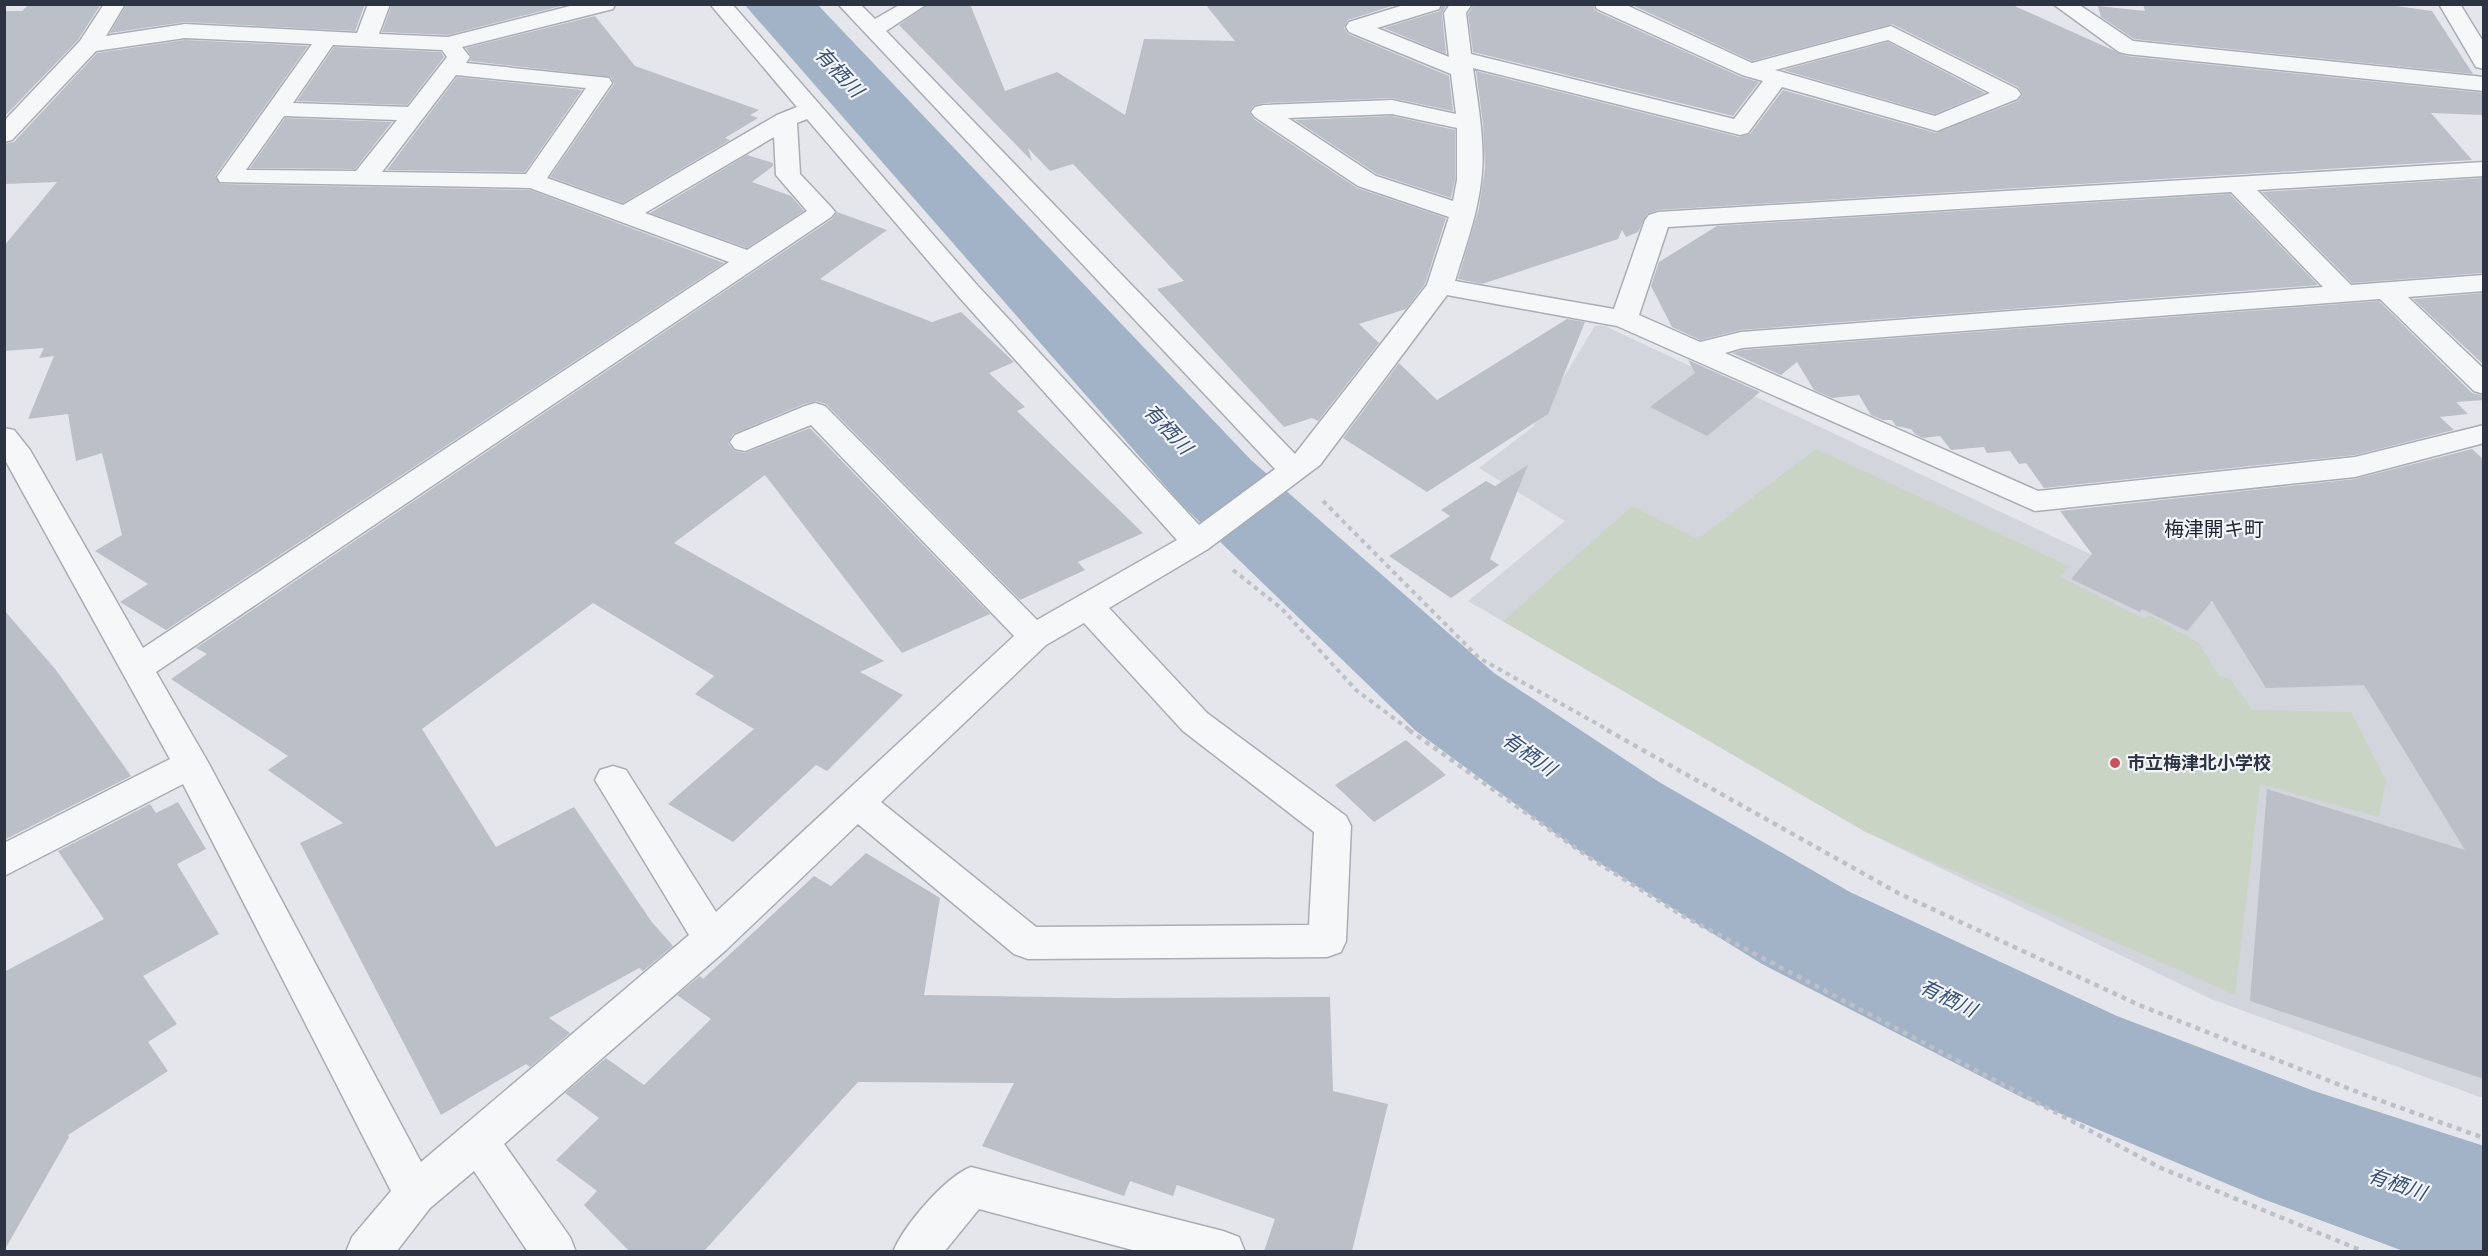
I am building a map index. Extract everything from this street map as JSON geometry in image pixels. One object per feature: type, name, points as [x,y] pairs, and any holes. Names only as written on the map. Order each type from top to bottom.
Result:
[{"type":"street","points":[[4,135],[89,45],[115,4]]},
{"type":"street","points":[[366,39],[379,4]]},
{"type":"street","points":[[89,45],[184,31],[448,44],[580,7],[605,4]]},
{"type":"street","points":[[720,4],[797,115],[1205,536]]},
{"type":"street","points":[[848,4],[1286,475]]},
{"type":"street","points":[[872,30],[918,4]]},
{"type":"street","points":[[1431,4],[1358,27],[1462,64],[1740,128],[1777,78]]},
{"type":"street","points":[[368,1251],[415,1194],[712,939],[1034,637],[1205,536],[1309,458],[1440,286],[1463,213],[1469,180],[1469,124],[1455,13],[1462,4]]},
{"type":"street","points":[[1605,4],[1750,70],[1937,124],[2009,94],[1891,33],[1750,70]]},
{"type":"street","points":[[2063,4],[2127,47],[2484,84]]},
{"type":"street","points":[[2449,4],[2484,62]]},
{"type":"street","points":[[327,38],[229,177],[532,181],[752,261]]},
{"type":"street","points":[[363,179],[459,57],[448,44]]},
{"type":"street","points":[[451,68],[601,83],[532,181]]},
{"type":"street","points":[[4,98],[40,98]]},
{"type":"street","points":[[1463,213],[1367,181],[1263,112],[1392,107],[1469,124]]},
{"type":"street","points":[[277,109],[415,114]]},
{"type":"street","points":[[626,214],[797,115]]},
{"type":"street","points":[[137,668],[752,261],[822,212],[788,176],[797,115]]},
{"type":"street","points":[[1624,319],[1658,220],[2484,169]]},
{"type":"street","points":[[2236,183],[2344,293]]},
{"type":"street","points":[[1697,351],[1741,340],[2484,283]]},
{"type":"street","points":[[1440,286],[1624,319],[2035,501],[2355,468],[2484,434]]},
{"type":"street","points":[[2386,290],[2484,385]]},
{"type":"street","points":[[745,442],[815,412],[1034,637]]},
{"type":"street","points":[[4,437],[15,450],[191,764],[415,1194]]},
{"type":"street","points":[[856,802],[1028,943],[1328,941],[1333,826],[1194,722],[1087,605]]},
{"type":"street","points":[[4,861],[191,764]]},
{"type":"street","points":[[613,780],[712,939]]},
{"type":"street","points":[[478,1141],[554,1251]]},
{"type":"street","points":[[915,1251],[971,1187],[1223,1251]]},
{"type":"path","points":[[1286,475],[1479,658],[1898,893],[2139,1005],[2365,1095],[2484,1138]]},
{"type":"path","points":[[1205,536],[1281,608],[1356,690],[1426,743],[1590,858],[1666,905],[2161,1168],[2365,1251]]},
{"type":"shaded area","name":"市立梅津北小学校","points":[[1595,326],[1605,326],[2169,591],[2212,603],[2322,601],[2483,570],[2483,1098],[2211,999],[1864,831],[1468,601],[1565,521],[1479,468],[1533,427]]},
{"type":"green space","points":[[1816,449],[2069,566],[2060,577],[2144,619],[2149,615],[2199,643],[2219,676],[2230,679],[2252,710],[2351,712],[2386,780],[2379,817],[2260,784],[2235,995],[1864,831],[1503,621],[1632,506],[1698,539]]},
{"type":"building","points":[[29,4],[101,4],[78,40],[4,117],[4,11],[22,11]]},
{"type":"building","points":[[127,4],[365,4],[355,31],[185,22],[110,33]]},
{"type":"building","points":[[392,4],[560,4],[561,6],[448,35],[382,32]]},
{"type":"building","points":[[929,4],[970,4],[1005,91],[1057,72],[1125,115],[1144,39],[1235,41],[1205,4],[1398,4],[1348,20],[1344,28],[1348,34],[1449,76],[1453,111],[1392,98],[1263,103],[1253,106],[1249,112],[1254,119],[1357,188],[1446,218],[1425,284],[1406,309],[1359,324],[1379,343],[1318,421],[1312,418],[1284,427],[1157,289],[1184,281],[1073,164],[1050,171],[1028,148],[1032,161],[899,25]]},
{"type":"building","points":[[1443,4],[1447,4],[1442,13],[1446,54],[1384,28],[1440,11]]},
{"type":"building","points":[[1474,4],[1593,4],[1596,11],[1741,77],[1759,82],[1733,116],[1473,52],[1468,14]]},
{"type":"building","points":[[1630,4],[2010,4],[2126,56],[2484,93],[2484,115],[2431,113],[2472,160],[1658,210],[1647,214],[1638,232],[1626,237],[1622,230],[1618,239],[1482,284],[1458,279],[1479,208],[1485,168],[1483,124],[1476,71],[1739,137],[1750,134],[1783,90],[1936,133],[2018,101],[2023,94],[2018,87],[1892,24],[1752,61]]},
{"type":"building","points":[[2143,4],[2382,4],[2432,11],[2473,74],[2134,39],[2101,17],[2098,6],[2145,11]]},
{"type":"building","points":[[595,16],[635,66],[759,110],[750,115],[758,118],[725,138],[730,140],[623,203],[550,177],[614,84],[611,77],[470,61],[472,57],[466,48]]},
{"type":"building","points":[[185,40],[308,46],[215,176],[220,184],[530,190],[724,263],[166,630],[120,602],[148,584],[95,551],[122,535],[102,453],[76,461],[68,414],[28,419],[54,356],[39,358],[44,348],[4,351],[4,246],[57,182],[4,184],[4,144],[14,142],[97,53]]},
{"type":"building","points":[[1888,42],[1985,93],[1935,114],[1783,70]]},
{"type":"building","points":[[334,47],[441,52],[444,57],[407,105],[297,101]]},
{"type":"building","points":[[457,77],[582,90],[525,172],[387,170]]},
{"type":"building","points":[[1392,116],[1455,130],[1455,180],[1451,198],[1377,174],[1295,120]]},
{"type":"building","points":[[285,118],[392,122],[355,169],[250,168]]},
{"type":"building","points":[[747,155],[773,163],[773,166],[752,182],[791,196],[804,211],[747,248],[650,213]]},
{"type":"building","points":[[2484,178],[2484,273],[2352,283],[2262,192]]},
{"type":"building","points":[[2230,194],[2318,285],[1741,330],[1700,340],[1672,327],[1651,286],[1659,262],[1717,226]]},
{"type":"building","points":[[837,212],[887,230],[820,279],[932,322],[961,312],[1014,362],[989,373],[1025,407],[1017,411],[1143,533],[1078,562],[1085,570],[1020,600],[826,404],[816,401],[804,404],[733,434],[728,443],[735,451],[745,453],[810,428],[990,614],[902,653],[765,475],[674,543],[884,661],[860,672],[903,695],[827,771],[816,765],[733,842],[668,804],[754,729],[695,694],[714,676],[593,603],[422,729],[496,847],[574,807],[651,921],[673,946],[643,971],[639,968],[549,1018],[570,1033],[530,1067],[526,1064],[441,1115],[300,843],[343,823],[268,770],[288,756],[171,679],[207,654],[196,648],[832,219]]},
{"type":"building","points":[[2484,293],[2484,365],[2413,299]]},
{"type":"building","points":[[2379,301],[2472,393],[2484,396],[2484,400],[2456,402],[2468,414],[2440,417],[2454,430],[2355,455],[2044,488],[2026,463],[2019,464],[2010,451],[1987,453],[1984,447],[1951,450],[1940,436],[1923,438],[1911,429],[1896,426],[1892,420],[1883,420],[1871,415],[1859,395],[1832,398],[1814,390],[1797,362],[1781,375],[1732,353],[1742,350]]},
{"type":"building","points":[[1567,319],[1585,322],[1548,414],[1427,492],[1343,438],[1399,363],[1437,400]]},
{"type":"building","points":[[1688,360],[1760,392],[1707,436],[1650,407],[1695,373]]},
{"type":"building","points":[[2472,449],[2484,460],[2484,1079],[2250,1001],[2267,789],[2465,850],[2364,685],[2266,688],[2212,601],[2187,631],[2142,609],[2140,612],[2071,579],[2092,554],[2060,511],[2355,479]]},
{"type":"building","points":[[1528,465],[1490,559],[1499,565],[1451,598],[1389,556],[1450,516],[1441,510],[1486,481],[1495,486]]},
{"type":"building","points":[[4,610],[56,670],[131,776],[4,840]]},
{"type":"building","points":[[1406,740],[1446,775],[1374,822],[1335,785]]},
{"type":"building","points":[[178,802],[206,849],[177,864],[219,934],[143,976],[177,1024],[148,1042],[168,1071],[68,1135],[69,1137],[4,1251],[4,972],[104,919],[58,851],[150,804],[156,813]]},
{"type":"building","points":[[866,853],[940,898],[924,995],[1115,998],[1330,997],[1333,1091],[1388,1104],[1352,1251],[1264,1251],[1275,1219],[1177,1185],[1173,1196],[1130,1181],[1124,1196],[982,1146],[1014,1083],[858,1082],[704,1251],[629,1251],[584,1205],[597,1191],[556,1160],[599,1118],[565,1093],[606,1058],[644,1085],[711,1019],[677,995],[700,976],[703,979],[814,876],[831,886]]},
{"type":"waterway","name":"有栖川","points":[[778,4],[1216,482],[1455,702],[1617,815],[1806,928],[2070,1057],[2312,1154],[2484,1213]]},
{"type":"waterway","points":[[2312,1154],[2427,1252]]},
{"type":"place","name":"市立梅津北小学校","points":[[2115,763]]},
{"type":"district","name":"梅津開キ町","points":[[2214,529]]}]
